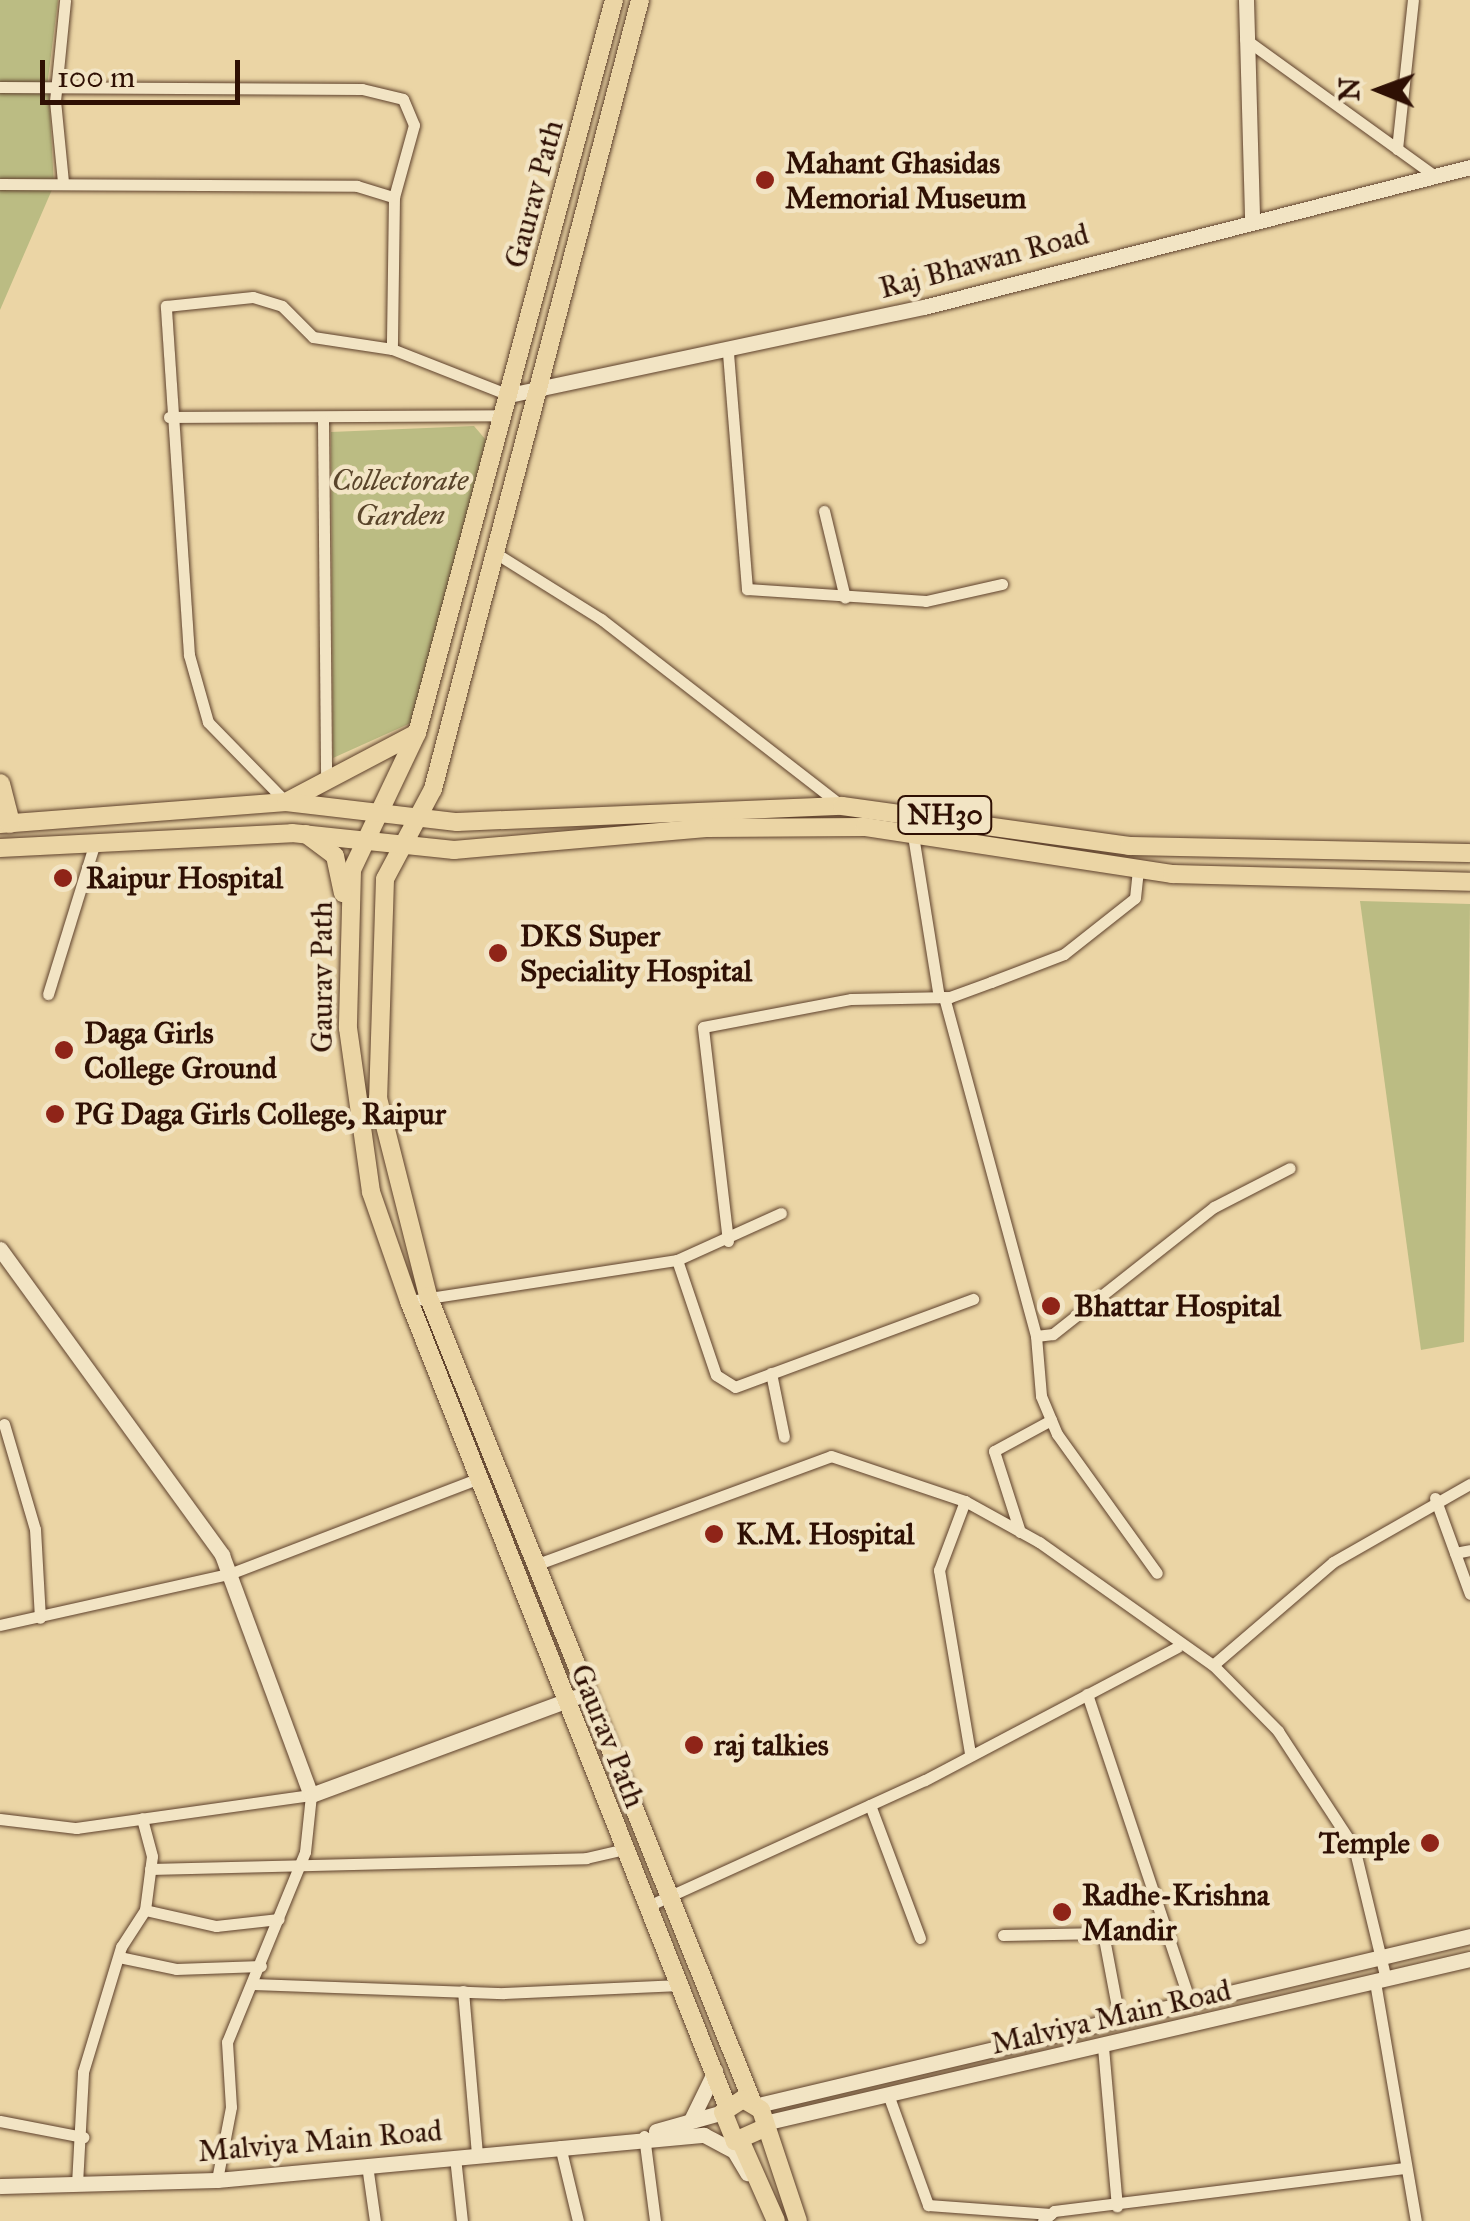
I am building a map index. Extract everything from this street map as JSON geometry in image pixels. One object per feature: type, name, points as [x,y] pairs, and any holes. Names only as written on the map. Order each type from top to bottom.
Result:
[{"type":"highway","points":[[0,784],[5,823]]},
{"type":"main road","name":"Gaurav Path","points":[[614,0],[417,733],[367,838],[346,913],[353,1098],[370,1192],[408,1301],[564,1701],[715,2070],[725,2109],[724,2132],[741,2142]]},
{"type":"main road","points":[[640,0],[536,391],[498,554],[419,816],[381,907],[378,1098],[428,1296],[759,2115],[798,2221]]},
{"type":"main road","points":[[286,802],[326,774],[417,733]]},
{"type":"main road","name":"NH30","points":[[5,823],[286,802],[512,822],[842,806],[1129,846],[1470,853]]},
{"type":"main road","points":[[819,827],[820,807]]},
{"type":"main road","name":"NH30","points":[[0,848],[306,834],[454,850],[819,827],[912,829],[1138,867],[1470,882]]},
{"type":"main road","points":[[306,834],[335,856],[346,913]]},
{"type":"main road","points":[[725,2109],[759,2115]]},
{"type":"main road","points":[[759,2115],[741,2142],[775,2221]]},
{"type":"street","points":[[63,182],[56,88],[65,0]]},
{"type":"street","points":[[1246,0],[1252,217]]},
{"type":"street","points":[[1397,149],[1413,0]]},
{"type":"street","points":[[1245,39],[1435,176]]},
{"type":"street","points":[[0,88],[390,92],[414,125],[394,197],[392,350]]},
{"type":"street","name":"Raj Bhawan Road","points":[[509,395],[728,354],[1252,217],[1470,167]]},
{"type":"street","points":[[0,184],[357,186],[394,197]]},
{"type":"street","points":[[286,802],[208,722],[189,655],[169,417],[166,306],[254,296],[282,306],[312,336],[392,350],[509,395]]},
{"type":"street","points":[[728,354],[747,588],[845,598],[926,600],[1002,584]]},
{"type":"street","points":[[169,417],[324,421],[504,415]]},
{"type":"street","points":[[324,421],[326,774]]},
{"type":"street","points":[[824,512],[845,598]]},
{"type":"street","points":[[498,554],[602,618],[842,806]]},
{"type":"street","points":[[912,829],[942,997],[1036,1336],[1051,1420],[1157,1573]]},
{"type":"street","points":[[48,994],[95,842]]},
{"type":"street","points":[[728,1241],[703,1028],[850,999],[942,997],[1064,954],[1135,898],[1138,867]]},
{"type":"street","points":[[1036,1336],[1053,1334],[1214,1207],[1290,1168]]},
{"type":"street","points":[[408,1301],[676,1260],[728,1241],[781,1213]]},
{"type":"street","points":[[0,1249],[232,1573],[312,1795],[302,1861],[227,2042],[231,2107],[217,2180]]},
{"type":"street","points":[[676,1260],[724,1386],[974,1298]]},
{"type":"street","points":[[771,1372],[784,1438]]},
{"type":"street","points":[[1020,1532],[994,1451],[1051,1420]]},
{"type":"street","points":[[4,1424],[35,1529],[40,1618]]},
{"type":"street","points":[[535,1566],[831,1456],[966,1501],[1020,1532],[1178,1647],[1213,1665],[1278,1731],[1354,1847],[1379,1957],[1404,2168],[1416,2221]]},
{"type":"street","points":[[0,1625],[232,1573],[477,1479]]},
{"type":"street","points":[[1213,1665],[1333,1562],[1435,1498],[1470,1484]]},
{"type":"street","points":[[1435,1498],[1470,1594]]},
{"type":"street","points":[[966,1501],[939,1570],[970,1754]]},
{"type":"street","points":[[1455,1553],[1470,1550]]},
{"type":"street","points":[[648,1906],[870,1805],[1178,1647]]},
{"type":"street","points":[[0,1818],[76,1828],[312,1795],[586,1692]]},
{"type":"street","points":[[1087,1694],[1190,2001]]},
{"type":"street","points":[[870,1805],[920,1938]]},
{"type":"street","points":[[78,2184],[83,2072],[120,1957],[144,1910],[150,1869],[142,1818]]},
{"type":"street","points":[[150,1869],[302,1861],[586,1858],[625,1849]]},
{"type":"street","points":[[144,1910],[216,1926],[279,1920]]},
{"type":"street","points":[[1003,1935],[1102,1933],[1119,2018]]},
{"type":"street","name":"Malviya Main Road","points":[[759,2115],[814,2094],[1470,1936]]},
{"type":"street","points":[[120,1957],[176,1969],[261,1966]]},
{"type":"street","name":"Malviya Main Road","points":[[759,2115],[889,2097],[1470,1959]]},
{"type":"street","points":[[253,1984],[463,1992],[680,1985]]},
{"type":"street","points":[[463,1992],[477,2155]]},
{"type":"street","points":[[1102,2048],[1117,2206]]},
{"type":"street","points":[[691,2120],[715,2070]]},
{"type":"street","points":[[889,2097],[928,2205],[1047,2218],[1404,2168]]},
{"type":"street","points":[[644,2137],[725,2109]]},
{"type":"street","points":[[0,2121],[83,2137]]},
{"type":"street","points":[[644,2137],[704,2135],[734,2151],[775,2221]]},
{"type":"street","points":[[644,2137],[655,2221]]},
{"type":"street","name":"Malviya Main Road","points":[[0,2186],[217,2180],[644,2137]]},
{"type":"street","points":[[560,2146],[578,2221]]},
{"type":"street","points":[[455,2157],[462,2221]]},
{"type":"street","points":[[367,2166],[375,2221]]},
{"type":"green space","points":[[0,0],[58,0],[48,79],[54,185],[0,310]]},
{"type":"green space","name":"Collectorate Garden","points":[[474,426],[486,440],[413,722],[333,758],[331,432]]},
{"type":"green space","points":[[1360,901],[1470,904],[1464,1342],[1421,1350]]},
{"type":"place","name":"Mahant Ghasidas Memorial Museum","points":[[765,180]]},
{"type":"place","name":"Raipur Hospital","points":[[63,878]]},
{"type":"place","name":"DKS Super Speciality Hospital","points":[[498,953]]},
{"type":"place","name":"Daga Girls College Ground","points":[[64,1050]]},
{"type":"place","name":"PG Daga Girls College, Raipur","points":[[55,1114]]},
{"type":"place","name":"Bhattar Hospital","points":[[1051,1306]]},
{"type":"place","name":"K.M. Hospital","points":[[714,1534]]},
{"type":"place","name":"raj talkies","points":[[694,1745]]},
{"type":"place","name":"Temple","points":[[1430,1843]]},
{"type":"place","name":"Radhe-Krishna Mandir","points":[[1062,1912]]}]
